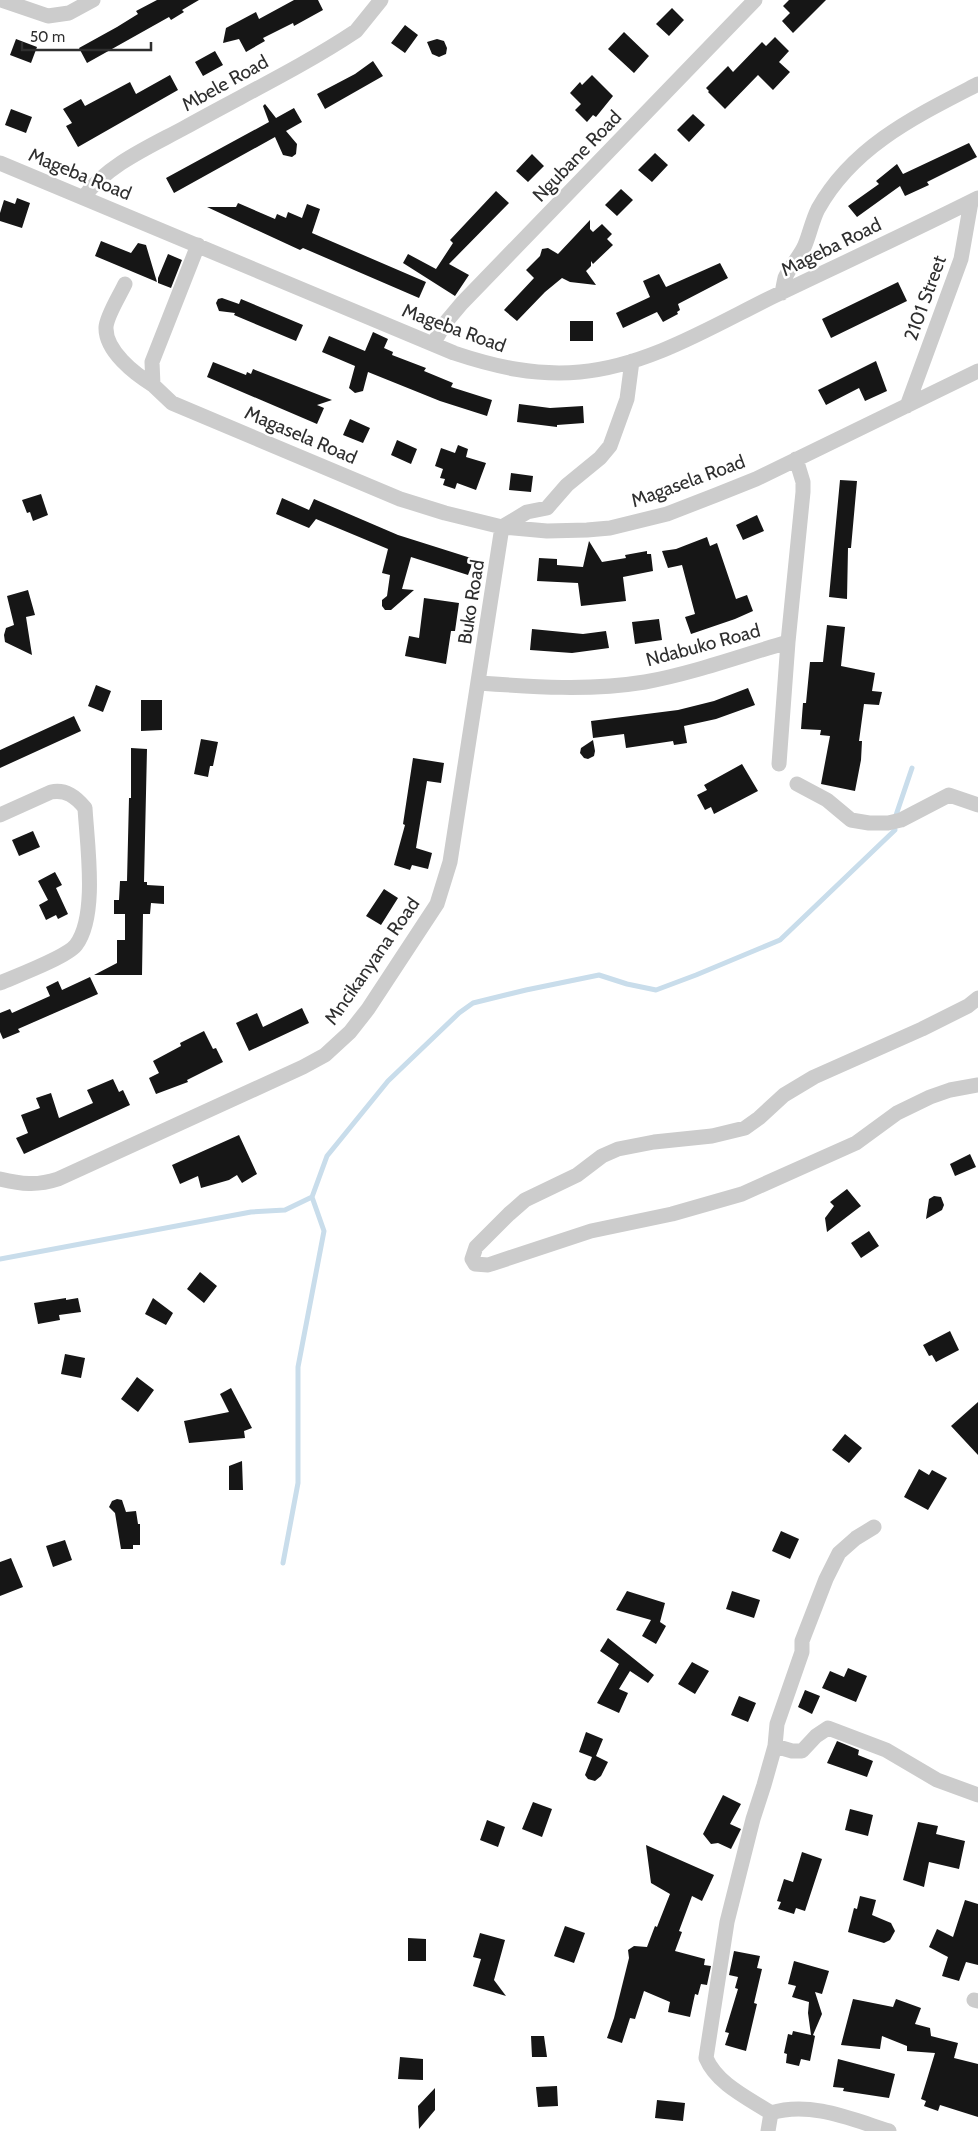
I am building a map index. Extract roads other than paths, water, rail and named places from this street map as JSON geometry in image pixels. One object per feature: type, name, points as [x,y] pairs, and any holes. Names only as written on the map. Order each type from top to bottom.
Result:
[{"type":"street","points":[[1,0],[36,13],[58,16],[69,13],[93,0]]},
{"type":"street","name":"Mbele Road","points":[[84,197],[92,186],[106,173],[139,153],[344,40],[356,31],[381,0]]},
{"type":"street","name":"Ngubane Road","points":[[433,344],[446,322],[462,303],[756,0]]},
{"type":"street","points":[[782,293],[786,278],[803,250],[815,215],[844,172],[868,148],[898,127],[978,84]]},
{"type":"street","name":"Mageba Road","points":[[0,163],[433,344],[491,365],[545,374],[581,372],[632,360],[669,348],[974,200]]},
{"type":"street","name":"2101 Street","points":[[907,406],[961,258],[974,200]]},
{"type":"street","points":[[153,385],[152,362],[198,245]]},
{"type":"street","points":[[125,284],[106,326],[108,338],[121,360],[129,369],[153,385]]},
{"type":"street","points":[[502,527],[527,512],[547,508],[567,485],[600,458],[610,446],[627,399],[632,360]]},
{"type":"street","name":"Magasela Road","points":[[153,385],[172,403],[400,499],[445,513],[502,527],[547,531],[587,530],[631,523],[667,514],[716,495],[796,459],[978,371]]},
{"type":"street","points":[[780,764],[788,642],[803,492],[803,482],[796,459]]},
{"type":"street","name":"Buko Road","points":[[478,683],[502,527]]},
{"type":"street","name":"Ndabuko Road","points":[[478,683],[575,688],[644,682],[689,673],[788,642]]},
{"type":"street","name":"Mncikanyana Road","points":[[0,1179],[22,1184],[43,1184],[58,1179],[303,1067],[325,1055],[350,1032],[404,956],[437,904],[444,885],[450,862],[478,683]]},
{"type":"street","points":[[797,784],[828,800],[851,820],[869,823],[892,822],[949,795],[978,804]]},
{"type":"street","points":[[0,815],[59,790],[76,797],[85,808],[90,899],[82,934],[75,946],[61,955],[0,983]]},
{"type":"street","points":[[978,998],[968,1006],[922,1029],[814,1077],[784,1095],[745,1128],[712,1136],[654,1142],[618,1149],[602,1156],[577,1175],[525,1200],[508,1214],[476,1247],[472,1259],[475,1264],[488,1265],[591,1231],[672,1214],[742,1194],[856,1143],[897,1113],[924,1100],[950,1090],[978,1085]]},
{"type":"street","points":[[874,1527],[856,1538],[839,1553],[826,1579],[802,1641],[802,1652],[785,1698],[764,1785],[752,1819],[727,1922],[706,2058],[711,2069],[727,2084],[771,2112],[787,2108],[826,2111],[889,2131]]},
{"type":"street","points":[[774,1746],[792,1751],[802,1751],[816,1736],[828,1728],[886,1750],[938,1780],[978,1795]]},
{"type":"street","points":[[768,2131],[771,2112]]},
{"type":"waterway","points":[[0,1259],[251,1212],[285,1210],[312,1197],[327,1156],[388,1081],[459,1013],[473,1003],[599,975],[627,984],[656,990],[780,940],[895,830],[894,821],[912,768]]},
{"type":"waterway","points":[[283,1563],[298,1483],[298,1367],[324,1231],[312,1197]]}]
